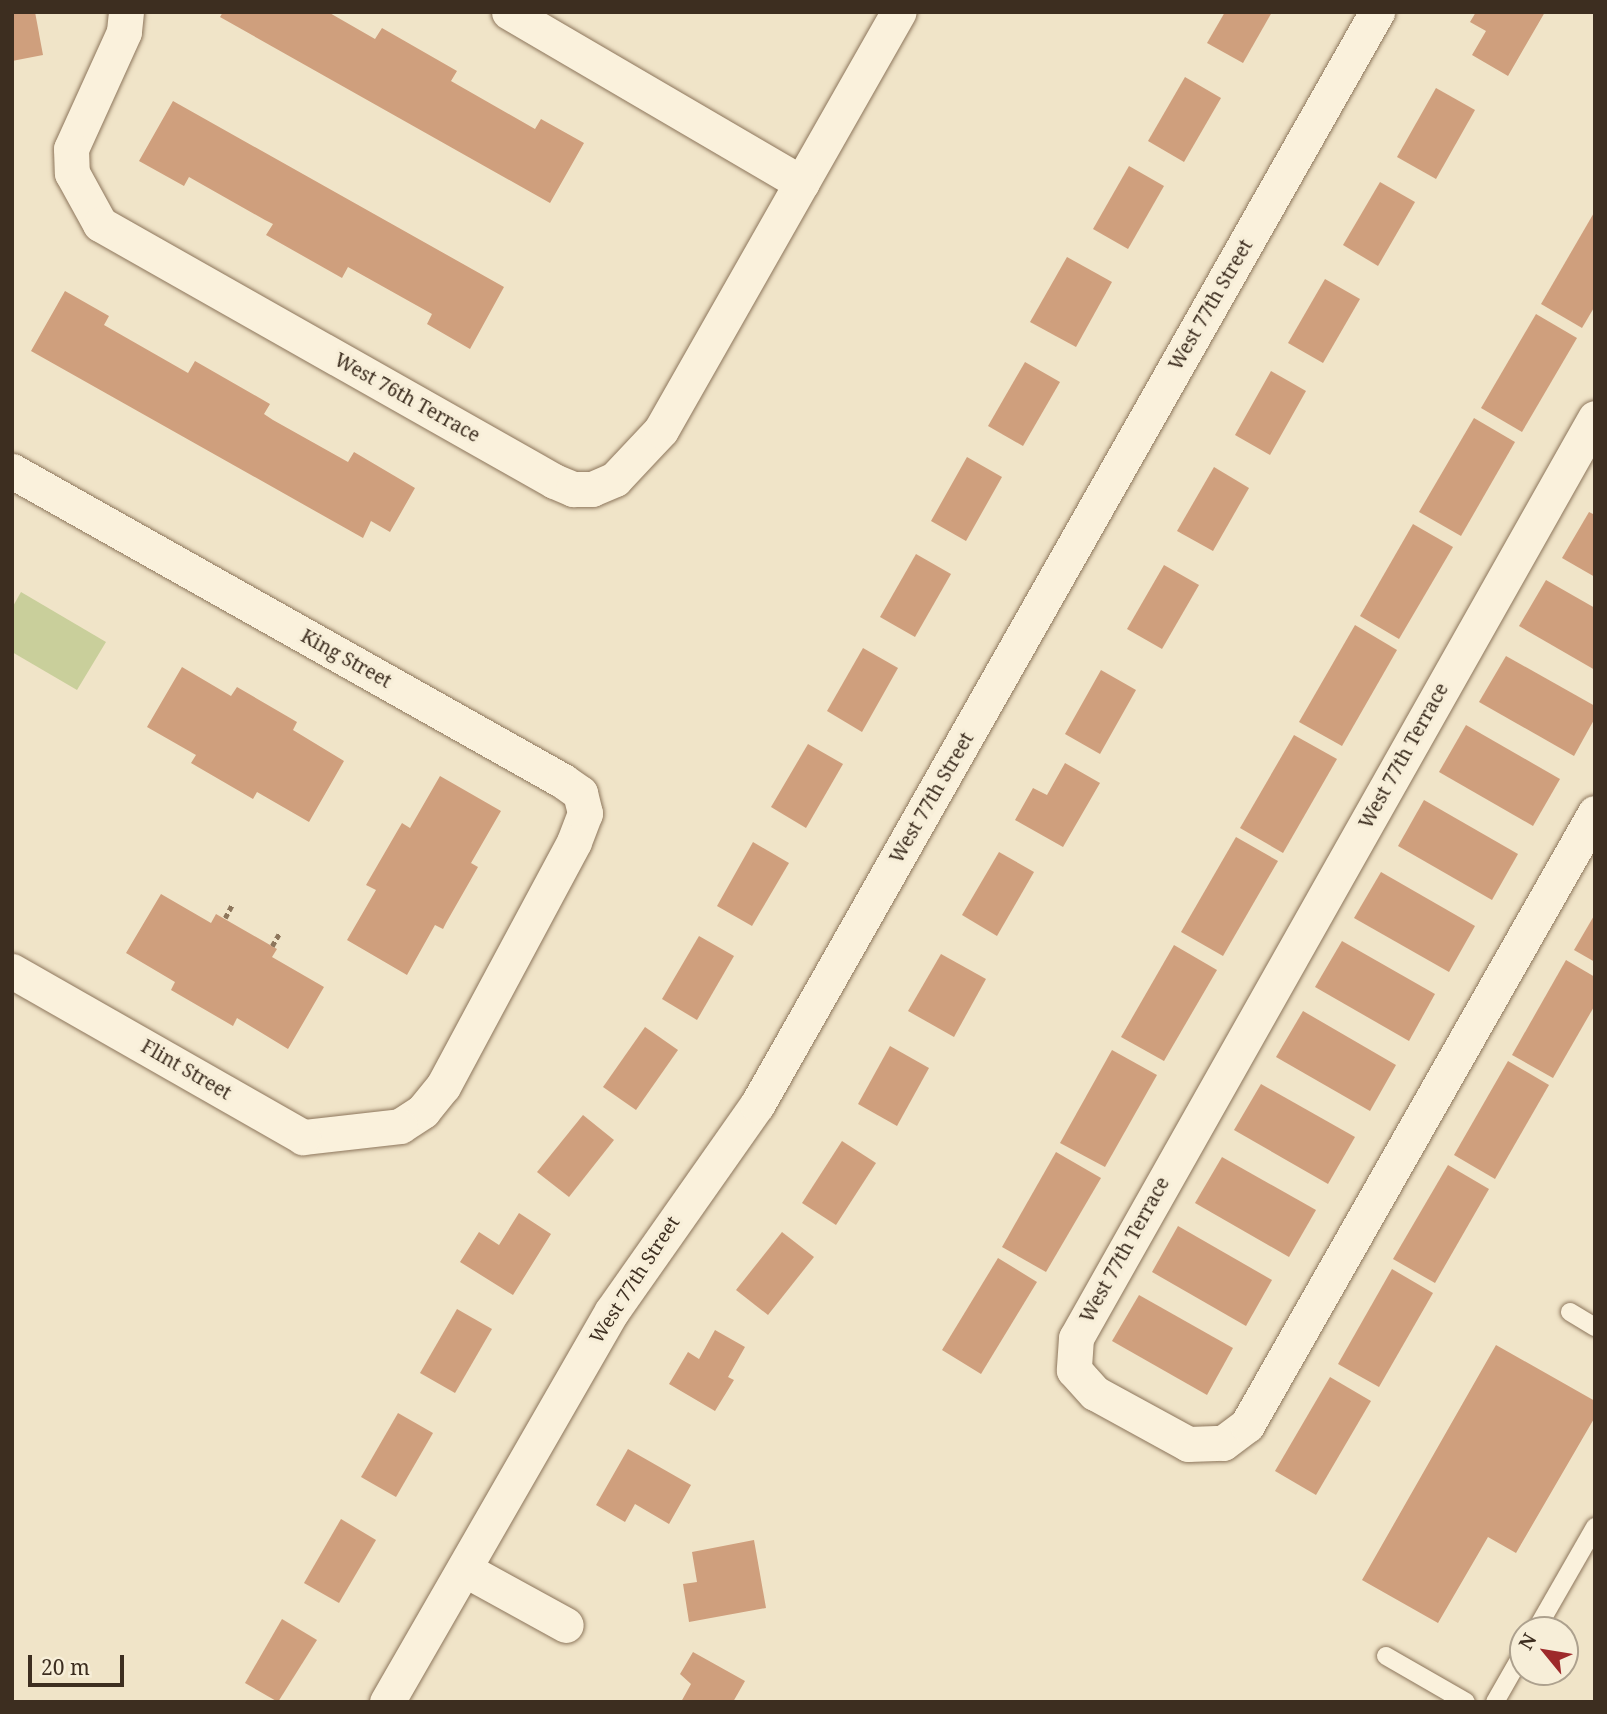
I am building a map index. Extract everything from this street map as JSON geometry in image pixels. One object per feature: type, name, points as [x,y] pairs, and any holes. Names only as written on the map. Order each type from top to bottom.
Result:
[{"type":"street","name":"West 76th Terrace","points":[[126,12],[120,42],[78,125],[71,149],[72,173],[100,224],[573,489],[592,489],[615,479],[661,430],[899,13]]},
{"type":"street","points":[[509,12],[802,183]]},
{"type":"street","name":"West 77th Street","points":[[387,1702],[644,1259],[757,1105],[1377,12]]},
{"type":"street","name":"West 77th Terrace","points":[[1595,418],[1076,1338],[1074,1370],[1095,1393],[1188,1444],[1223,1443],[1247,1425],[1595,813]]},
{"type":"street","name":"King Street","points":[[12,471],[580,793],[585,813],[545,896],[443,1086],[423,1111],[400,1126],[368,1133]]},
{"type":"street","name":"Flint Street","points":[[12,971],[303,1137],[368,1133]]},
{"type":"street","points":[[464,1569],[566,1625]]},
{"type":"lane","points":[[1570,1312],[1595,1327]]},
{"type":"lane","points":[[1544,1616],[1595,1527]]},
{"type":"lane","points":[[1387,1656],[1466,1702]]},
{"type":"lane","points":[[1495,1702],[1509,1678]]},
{"type":"path","points":[[225,918],[232,905]]},
{"type":"path","points":[[272,946],[280,932]]},
{"type":"green space","points":[[21,592],[106,642],[77,690],[12,652],[12,608]]},
{"type":"building","points":[[12,12],[35,12],[43,55],[12,61]]},
{"type":"building","points":[[223,12],[328,12],[375,39],[382,28],[457,71],[451,81],[535,129],[541,119],[584,143],[550,203],[220,17]]},
{"type":"building","points":[[1225,12],[1272,12],[1243,63],[1207,43]]},
{"type":"building","points":[[1476,12],[1545,12],[1508,76],[1472,55],[1486,31],[1470,22]]},
{"type":"building","points":[[1185,77],[1221,98],[1184,162],[1148,141]]},
{"type":"building","points":[[1436,88],[1475,110],[1436,179],[1397,157]]},
{"type":"building","points":[[173,101],[504,287],[470,349],[427,324],[432,314],[348,267],[342,278],[266,235],[273,224],[189,177],[184,186],[139,161]]},
{"type":"building","points":[[1129,166],[1164,186],[1128,249],[1093,229]]},
{"type":"building","points":[[1380,182],[1415,202],[1378,266],[1343,245]]},
{"type":"building","points":[[1595,211],[1595,306],[1582,328],[1541,304]]},
{"type":"building","points":[[1067,257],[1112,282],[1076,347],[1030,322]]},
{"type":"building","points":[[1325,279],[1360,299],[1323,363],[1288,343]]},
{"type":"building","points":[[65,291],[109,316],[104,325],[188,373],[195,361],[270,404],[264,414],[273,420],[348,462],[354,452],[415,488],[390,532],[371,521],[363,538],[31,351]]},
{"type":"building","points":[[1536,314],[1577,338],[1522,432],[1481,408]]},
{"type":"building","points":[[1025,362],[1060,382],[1023,446],[988,426]]},
{"type":"building","points":[[1271,371],[1306,391],[1270,455],[1235,435]]},
{"type":"building","points":[[1474,418],[1515,442],[1461,536],[1419,512]]},
{"type":"building","points":[[967,457],[1002,477],[966,541],[931,521]]},
{"type":"building","points":[[1214,467],[1249,488],[1213,551],[1177,531]]},
{"type":"building","points":[[1589,512],[1595,515],[1595,577],[1562,558]]},
{"type":"building","points":[[1413,524],[1453,547],[1399,639],[1360,616]]},
{"type":"building","points":[[916,554],[951,574],[915,637],[880,617]]},
{"type":"building","points":[[1164,565],[1199,585],[1162,649],[1127,629]]},
{"type":"building","points":[[1546,580],[1595,608],[1595,670],[1519,626]]},
{"type":"building","points":[[1355,625],[1397,650],[1342,746],[1299,722]]},
{"type":"building","points":[[863,648],[898,668],[862,732],[827,711]]},
{"type":"building","points":[[1506,656],[1595,706],[1595,718],[1574,756],[1479,702]]},
{"type":"building","points":[[182,667],[231,696],[237,687],[297,722],[293,730],[344,761],[309,822],[257,792],[253,799],[191,763],[196,755],[147,727]]},
{"type":"building","points":[[1101,670],[1136,690],[1100,754],[1065,734]]},
{"type":"building","points":[[1466,725],[1560,779],[1533,826],[1439,772]]},
{"type":"building","points":[[1294,735],[1337,759],[1283,853],[1240,828]]},
{"type":"building","points":[[808,744],[843,764],[806,828],[771,807]]},
{"type":"building","points":[[1065,763],[1100,783],[1063,847],[1015,820],[1033,788],[1047,795]]},
{"type":"building","points":[[440,776],[501,811],[471,863],[478,867],[443,929],[435,925],[407,975],[347,940],[376,890],[366,885],[402,823],[410,828]]},
{"type":"building","points":[[1424,800],[1518,854],[1492,900],[1398,846]]},
{"type":"building","points":[[1236,837],[1278,861],[1223,956],[1181,932]]},
{"type":"building","points":[[753,842],[789,863],[752,926],[717,906]]},
{"type":"building","points":[[999,852],[1034,872],[997,936],[962,915]]},
{"type":"building","points":[[1381,872],[1475,926],[1449,972],[1354,918]]},
{"type":"building","points":[[161,894],[211,923],[216,914],[277,949],[272,957],[324,987],[288,1049],[237,1018],[233,1026],[171,990],[175,982],[126,953]]},
{"type":"building","points":[[1595,914],[1595,962],[1574,950]]},
{"type":"building","points":[[699,936],[734,956],[697,1020],[662,999]]},
{"type":"building","points":[[1342,941],[1435,994],[1409,1041],[1315,987]]},
{"type":"building","points":[[1174,945],[1217,970],[1164,1061],[1121,1037]]},
{"type":"building","points":[[941,954],[986,979],[954,1037],[908,1011]]},
{"type":"building","points":[[1566,960],[1595,977],[1595,1005],[1553,1078],[1512,1055]]},
{"type":"building","points":[[1303,1011],[1396,1065],[1370,1111],[1276,1057]]},
{"type":"building","points":[[645,1027],[678,1050],[636,1110],[603,1087]]},
{"type":"building","points":[[890,1046],[929,1068],[897,1126],[858,1104]]},
{"type":"building","points":[[1112,1050],[1157,1075],[1105,1167],[1060,1143]]},
{"type":"building","points":[[1508,1061],[1549,1085],[1495,1179],[1454,1155]]},
{"type":"building","points":[[1261,1084],[1355,1137],[1328,1184],[1234,1130]]},
{"type":"building","points":[[583,1115],[614,1140],[569,1197],[537,1172]]},
{"type":"building","points":[[842,1141],[876,1163],[836,1225],[802,1203]]},
{"type":"building","points":[[1056,1152],[1101,1178],[1046,1272],[1002,1247]]},
{"type":"building","points":[[1222,1157],[1316,1210],[1289,1257],[1195,1203]]},
{"type":"building","points":[[1448,1165],[1489,1189],[1435,1283],[1393,1259]]},
{"type":"building","points":[[519,1213],[551,1234],[513,1295],[460,1262],[479,1232],[499,1245]]},
{"type":"building","points":[[1178,1226],[1272,1280],[1246,1326],[1152,1272]]},
{"type":"building","points":[[782,1232],[814,1257],[768,1315],[736,1290]]},
{"type":"building","points":[[998,1258],[1037,1282],[981,1374],[942,1350]]},
{"type":"building","points":[[1392,1269],[1433,1293],[1379,1387],[1338,1364]]},
{"type":"building","points":[[1139,1295],[1233,1348],[1207,1395],[1112,1341]]},
{"type":"building","points":[[457,1309],[492,1329],[455,1393],[420,1373]]},
{"type":"building","points":[[715,1330],[745,1347],[728,1377],[734,1380],[715,1411],[669,1384],[688,1352],[699,1359]]},
{"type":"building","points":[[1496,1345],[1595,1401],[1595,1417],[1516,1553],[1488,1537],[1438,1623],[1362,1580]]},
{"type":"building","points":[[1330,1377],[1371,1401],[1316,1495],[1275,1471]]},
{"type":"building","points":[[398,1413],[433,1433],[396,1497],[361,1477]]},
{"type":"building","points":[[628,1449],[691,1485],[669,1524],[635,1504],[625,1522],[596,1505]]},
{"type":"building","points":[[341,1519],[376,1540],[339,1603],[304,1583]]},
{"type":"building","points":[[754,1540],[766,1608],[689,1622],[683,1584],[697,1582],[692,1552]]},
{"type":"building","points":[[282,1619],[317,1640],[278,1702],[245,1683]]},
{"type":"building","points":[[693,1652],[745,1681],[733,1702],[681,1702],[691,1684],[680,1674]]}]
